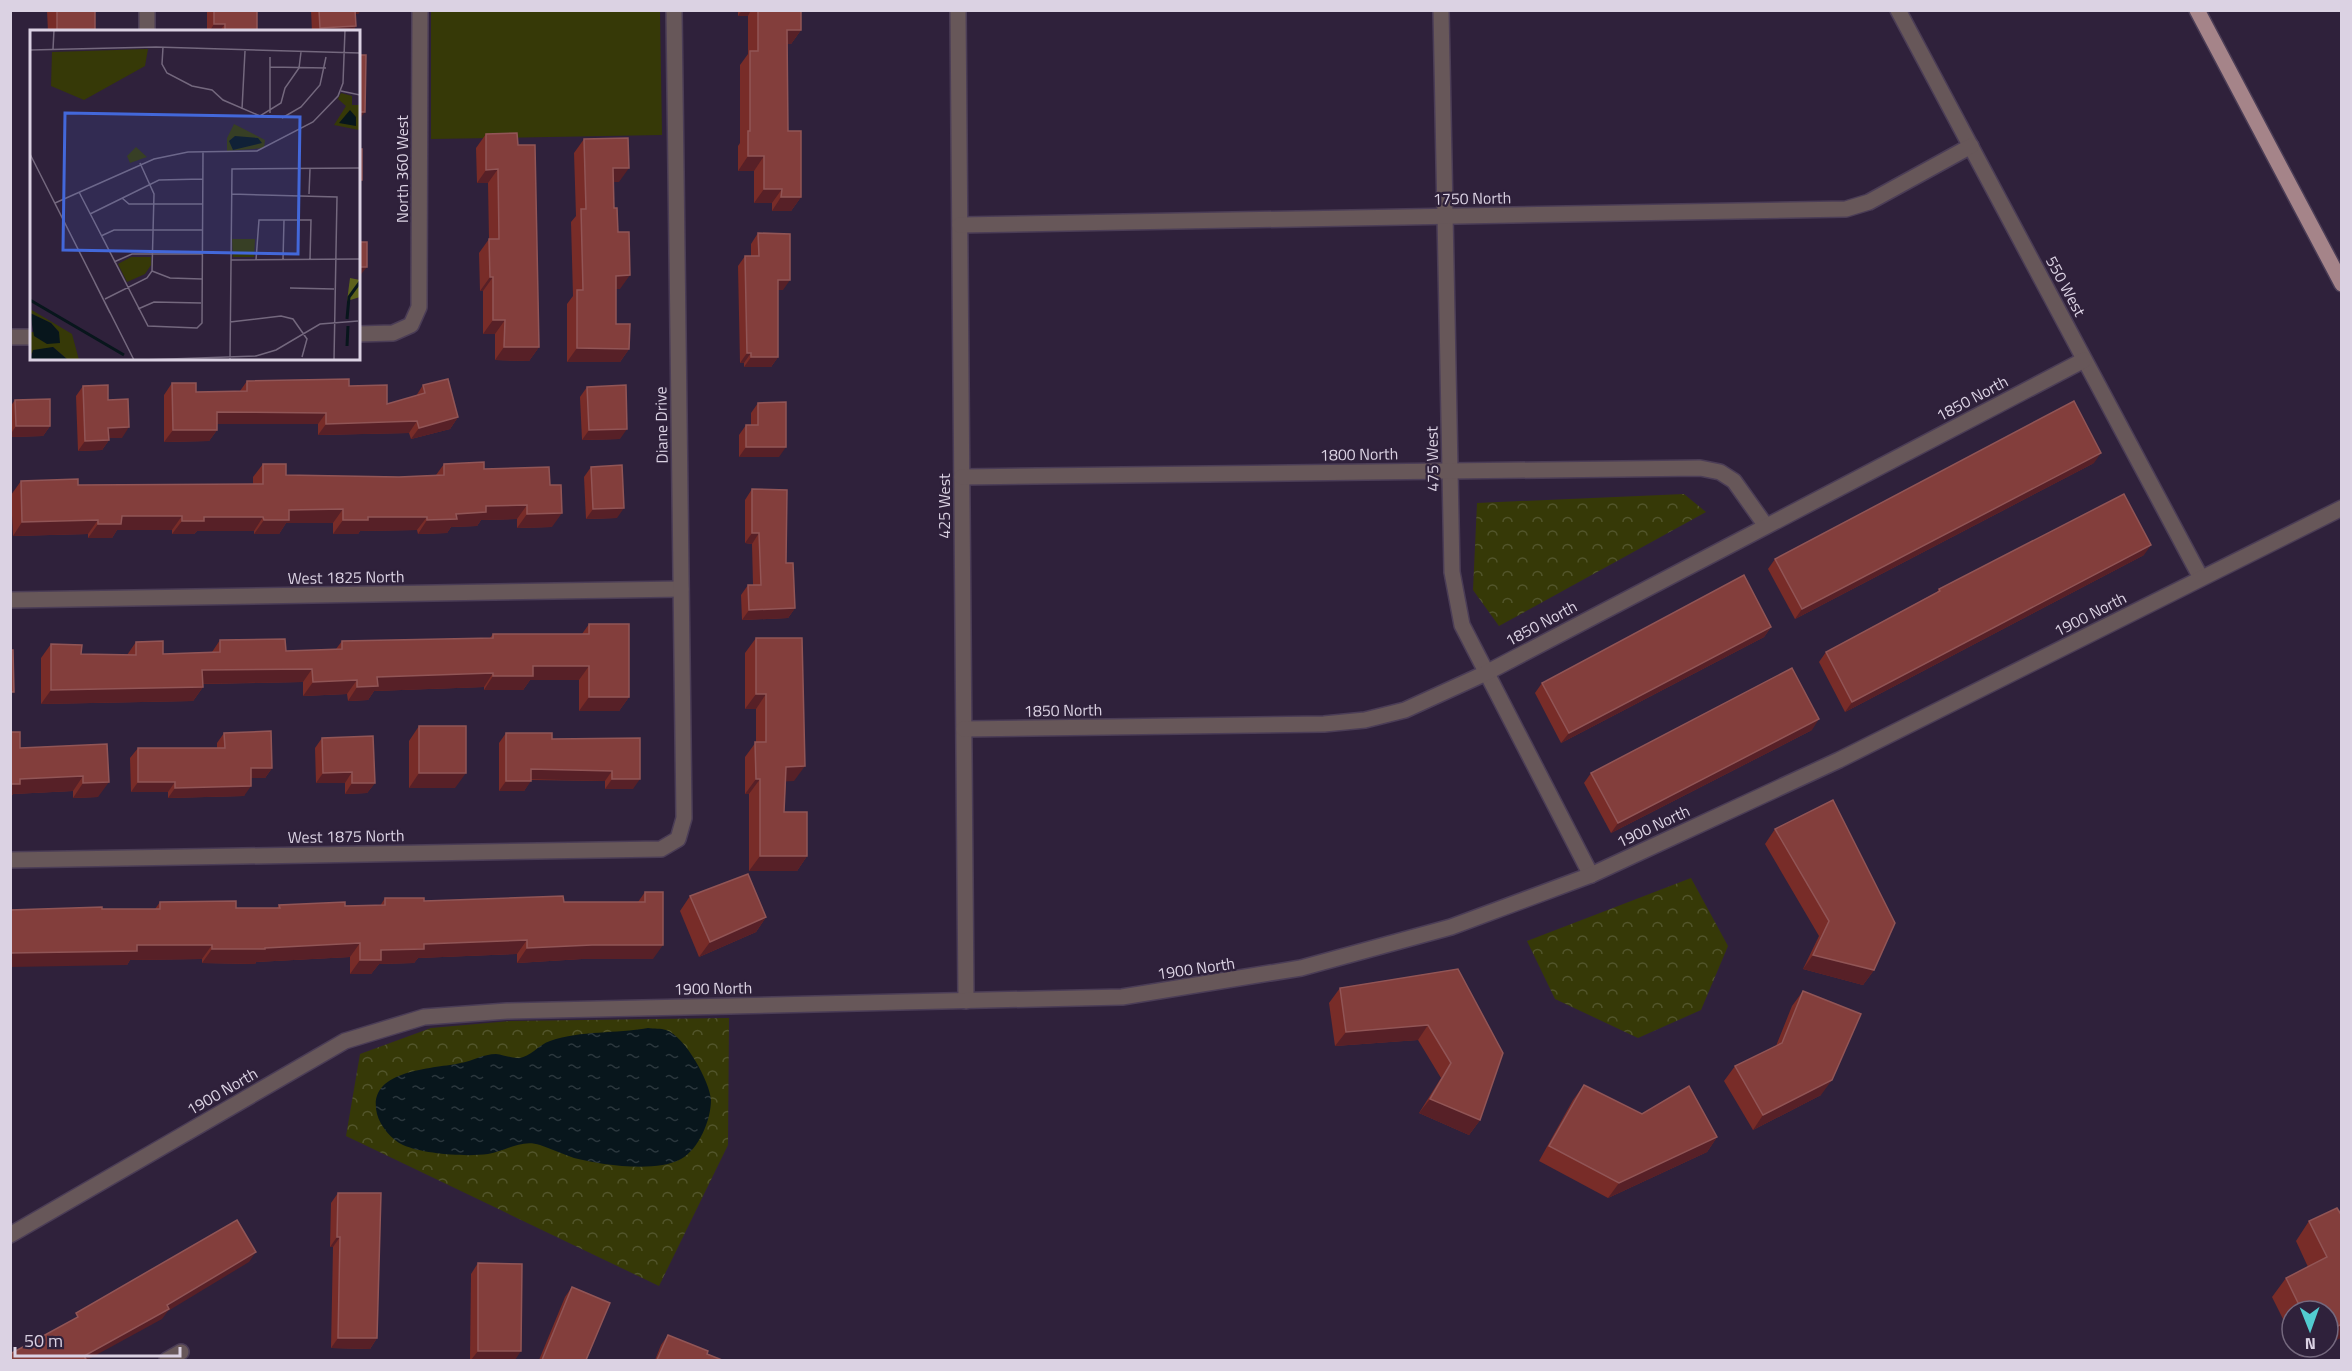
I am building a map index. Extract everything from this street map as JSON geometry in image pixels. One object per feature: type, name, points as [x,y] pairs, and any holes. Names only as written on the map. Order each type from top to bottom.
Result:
[{"type":"main road","points":[[2198,10],[2342,284]]},
{"type":"street","points":[[147,10],[147,30]]},
{"type":"street","name":"North 360 West","points":[[360,334],[393,333],[411,325],[419,307],[420,10]]},
{"type":"street","name":"Diane Drive","points":[[674,10],[684,818],[678,839]]},
{"type":"street","name":"425 West","points":[[958,10],[966,1000]]},
{"type":"street","name":"475 West","points":[[1441,10],[1452,572],[1462,625],[1591,875]]},
{"type":"street","name":"550 West","points":[[1898,10],[2201,578]]},
{"type":"street","name":"1750 North","points":[[960,225],[1846,209],[1869,202],[1971,146]]},
{"type":"street","points":[[10,337],[30,337]]},
{"type":"street","name":"1850 North","points":[[964,729],[1324,724],[1365,720],[1405,710],[1486,673],[2084,360]]},
{"type":"street","name":"1800 North","points":[[962,477],[1700,468],[1720,472],[1734,481],[1766,526]]},
{"type":"street","name":"1900 North","points":[[10,1235],[345,1041],[424,1017],[507,1011],[1122,997],[1275,974],[1451,927],[1591,875],[1839,760],[2342,508]]},
{"type":"street","name":"West 1825 North","points":[[10,600],[681,589]]},
{"type":"street","name":"West 1875 North","points":[[10,860],[661,849],[678,839]]},
{"type":"green space","points":[[431,11],[660,11],[662,135],[431,139]]},
{"type":"green space","points":[[1684,494],[1706,512],[1499,626],[1473,590],[1477,503]]},
{"type":"green space","points":[[1691,878],[1728,946],[1701,1010],[1638,1038],[1555,999],[1527,941]]},
{"type":"green space","points":[[729,1018],[728,1145],[659,1286],[346,1136],[360,1054],[431,1028],[511,1021]]},
{"type":"water","points":[[648,1028],[666,1030],[681,1041],[695,1060],[710,1092],[709,1116],[703,1133],[687,1154],[670,1163],[643,1167],[599,1163],[526,1143],[495,1153],[479,1155],[433,1153],[399,1143],[384,1128],[377,1114],[376,1099],[382,1088],[391,1080],[404,1074],[465,1062],[491,1054],[523,1057],[550,1041],[574,1035]]},
{"type":"building","points":[[57,10],[95,10],[95,30],[57,30]]},
{"type":"building","points":[[214,10],[257,10],[257,30],[225,30],[225,24],[214,24]]},
{"type":"building","points":[[319,10],[355,10],[356,26],[320,28]]},
{"type":"building","points":[[758,10],[801,10],[801,30],[787,30],[788,131],[801,131],[801,197],[781,197],[782,189],[764,189],[764,156],[748,156],[750,51],[758,51]]},
{"type":"building","points":[[360,55],[366,55],[365,112],[360,112]]},
{"type":"building","points":[[517,133],[518,145],[535,145],[539,347],[504,347],[505,320],[493,320],[493,277],[490,277],[489,239],[499,239],[498,169],[486,170],[486,134]]},
{"type":"building","points":[[628,138],[629,168],[613,168],[614,208],[617,208],[618,232],[629,232],[630,275],[616,276],[616,324],[630,324],[629,349],[577,348],[577,290],[583,290],[581,209],[586,209],[584,139]]},
{"type":"building","points":[[360,149],[362,149],[362,180],[360,180]]},
{"type":"building","points":[[758,233],[790,234],[790,280],[778,280],[778,357],[751,357],[751,353],[747,353],[745,256],[759,256]]},
{"type":"building","points":[[360,242],[367,242],[367,267],[360,267]]},
{"type":"building","points":[[349,379],[349,386],[387,385],[387,404],[425,393],[423,385],[448,379],[458,417],[419,428],[417,421],[326,424],[326,413],[217,412],[217,430],[173,430],[172,383],[196,383],[196,392],[247,391],[247,381]]},
{"type":"building","points":[[108,385],[108,400],[128,399],[129,427],[108,428],[109,440],[85,441],[83,386]]},
{"type":"building","points":[[626,385],[627,429],[589,430],[587,387]]},
{"type":"building","points":[[50,399],[50,426],[16,426],[15,400]]},
{"type":"building","points":[[2074,401],[2101,453],[1802,609],[1775,559]]},
{"type":"building","points":[[786,402],[786,447],[746,447],[746,425],[758,425],[758,403]]},
{"type":"building","points":[[484,462],[484,469],[549,467],[550,485],[561,485],[562,513],[527,514],[527,505],[486,506],[486,512],[456,514],[457,519],[368,517],[368,520],[343,520],[343,509],[289,510],[289,520],[264,520],[263,517],[204,517],[204,521],[182,521],[182,516],[122,516],[121,524],[98,524],[98,520],[22,522],[21,481],[78,479],[78,485],[263,484],[263,464],[286,464],[286,475],[399,477],[444,475],[444,464]]},
{"type":"building","points":[[622,465],[624,508],[593,509],[591,467]]},
{"type":"building","points":[[752,489],[787,490],[786,563],[793,563],[795,608],[749,610],[748,585],[761,585],[759,533],[752,533]]},
{"type":"building","points":[[2124,494],[2151,545],[1852,702],[1826,652],[1940,591],[1939,589]]},
{"type":"building","points":[[1744,575],[1771,627],[1569,733],[1542,683]]},
{"type":"building","points":[[589,624],[629,624],[629,697],[589,697],[589,666],[533,666],[533,676],[493,676],[493,673],[377,677],[378,686],[357,687],[357,680],[313,682],[312,669],[202,670],[203,687],[51,690],[51,644],[82,645],[81,654],[136,655],[136,642],[163,641],[163,654],[220,652],[220,640],[285,639],[286,651],[342,649],[342,641],[493,638],[493,634],[589,634]]},
{"type":"building","points":[[756,638],[802,638],[805,766],[786,767],[784,812],[807,812],[807,856],[760,856],[760,779],[756,779],[755,742],[766,742],[766,694],[756,694]]},
{"type":"building","points":[[10,650],[13,650],[14,692],[10,692]]},
{"type":"building","points":[[1792,668],[1819,719],[1618,823],[1591,773]]},
{"type":"building","points":[[419,726],[466,726],[466,773],[419,773]]},
{"type":"building","points":[[271,731],[272,768],[251,768],[251,786],[175,788],[175,782],[138,782],[138,748],[225,748],[224,733]]},
{"type":"building","points":[[10,732],[20,732],[20,748],[107,744],[109,782],[83,783],[83,776],[20,779],[20,784],[10,784]]},
{"type":"building","points":[[506,733],[552,733],[552,739],[640,738],[640,779],[612,779],[612,771],[531,769],[531,781],[506,781]]},
{"type":"building","points":[[373,736],[375,783],[352,783],[352,772],[323,773],[322,738]]},
{"type":"building","points":[[1833,800],[1895,923],[1874,970],[1813,955],[1829,921],[1775,829]]},
{"type":"building","points":[[748,874],[766,917],[710,942],[690,896]]},
{"type":"building","points":[[645,892],[663,892],[663,945],[527,948],[527,940],[424,944],[424,949],[381,950],[381,960],[360,960],[360,943],[265,949],[212,949],[212,945],[137,945],[137,951],[10,953],[10,910],[102,907],[102,909],[160,909],[160,902],[236,901],[236,908],[280,908],[279,905],[345,902],[345,906],[385,905],[385,898],[424,898],[424,901],[563,896],[564,902],[645,902]]},
{"type":"building","points":[[1458,969],[1503,1053],[1480,1120],[1430,1099],[1451,1063],[1428,1025],[1346,1032],[1340,988]]},
{"type":"building","points":[[1803,991],[1861,1014],[1832,1080],[1763,1115],[1735,1066],[1782,1043]]},
{"type":"building","points":[[1584,1085],[1642,1114],[1689,1086],[1717,1137],[1619,1183],[1549,1146]]},
{"type":"building","points":[[338,1193],[381,1193],[377,1338],[338,1338],[340,1237],[337,1237]]},
{"type":"building","points":[[2337,1208],[2342,1216],[2342,1324],[2340,1325],[2340,1299],[2296,1299],[2286,1278],[2327,1257],[2309,1221]]},
{"type":"building","points":[[237,1220],[256,1252],[167,1305],[169,1309],[84,1356],[86,1359],[83,1360],[10,1360],[10,1354],[78,1317],[76,1313]]},
{"type":"building","points":[[478,1263],[522,1264],[521,1351],[478,1351]]},
{"type":"building","points":[[572,1287],[610,1303],[586,1360],[542,1360]]},
{"type":"building","points":[[668,1335],[708,1351],[707,1354],[722,1360],[657,1360]]}]
